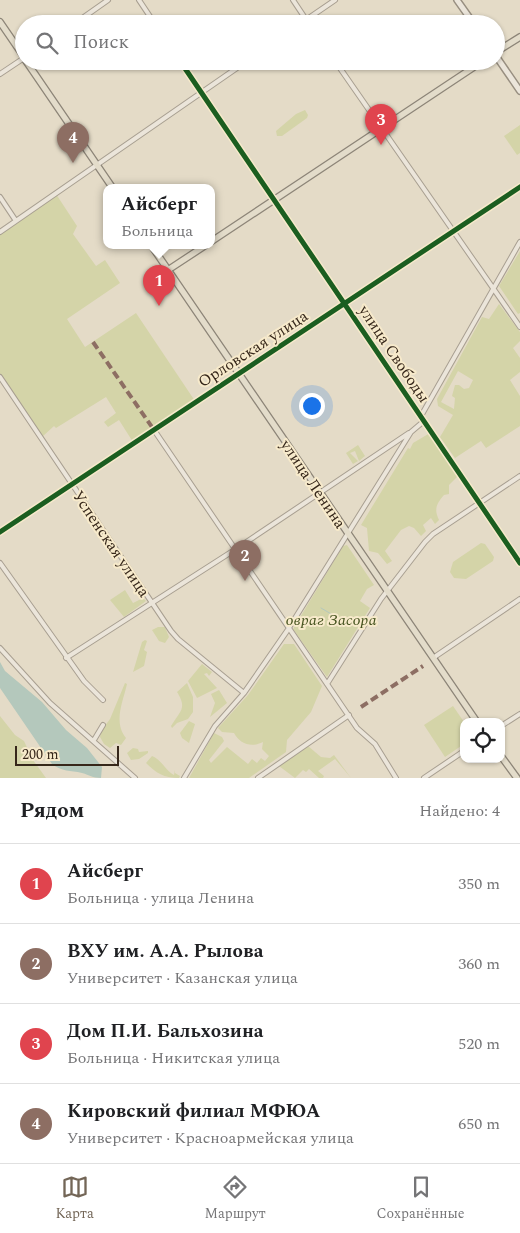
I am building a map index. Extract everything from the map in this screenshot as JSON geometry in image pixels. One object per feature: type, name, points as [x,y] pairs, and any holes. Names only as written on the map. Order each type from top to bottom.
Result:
[{"type":"main road","points":[[457,0],[468,15]]},
{"type":"main road","points":[[0,22],[15,44]]},
{"type":"main road","points":[[505,48],[520,37]]},
{"type":"main road","points":[[505,68],[520,91]]},
{"type":"main road","points":[[32,70],[110,184]]},
{"type":"main road","points":[[215,239],[469,70]]},
{"type":"main road","name":"улица Ленина","points":[[154,249],[473,718]]},
{"type":"main road","points":[[168,270],[200,249]]},
{"type":"main road","points":[[505,763],[513,777]]},
{"type":"street","points":[[87,15],[108,0]]},
{"type":"street","points":[[139,0],[149,15]]},
{"type":"street","points":[[293,0],[303,15]]},
{"type":"street","points":[[317,15],[335,0]]},
{"type":"street","points":[[0,74],[15,64]]},
{"type":"street","name":"улица Свободы","points":[[186,70],[520,563]]},
{"type":"street","points":[[0,232],[234,70]]},
{"type":"street","points":[[341,70],[520,327]]},
{"type":"street","name":"Орловская улица","points":[[0,532],[520,187]]},
{"type":"street","points":[[0,197],[16,221]]},
{"type":"street","points":[[421,416],[520,242]]},
{"type":"street","name":"Успенская улица","points":[[0,377],[151,603],[178,638],[244,693]]},
{"type":"street","points":[[0,388],[5,385]]},
{"type":"street","points":[[66,658],[236,549],[411,432],[424,421]]},
{"type":"street","points":[[154,430],[358,730],[375,744],[396,778]]},
{"type":"street","points":[[184,778],[215,726],[244,693],[289,628],[411,432]]},
{"type":"street","points":[[327,684],[386,591],[429,538],[520,476]]},
{"type":"street","points":[[0,563],[66,658],[84,681],[103,700]]},
{"type":"street","points":[[432,659],[520,599]]},
{"type":"street","points":[[0,648],[50,703],[136,778]]},
{"type":"street","points":[[505,723],[520,714]]},
{"type":"street","points":[[258,778],[349,715]]},
{"type":"street","points":[[94,740],[103,725]]},
{"type":"street","points":[[424,778],[460,754]]},
{"type":"green space","points":[[305,110],[308,115],[307,118],[282,136],[277,136],[276,131],[296,114]]},
{"type":"green space","points":[[520,125],[520,153],[517,155],[504,136]]},
{"type":"green space","points":[[56,194],[77,226],[73,234],[96,266],[105,260],[120,283],[67,319],[85,347],[136,313],[195,401],[133,442],[119,420],[108,427],[104,422],[116,413],[106,397],[56,428],[54,426],[42,437],[0,374],[0,232]]},
{"type":"green space","points":[[520,251],[520,313],[518,314],[499,286]]},
{"type":"green space","points":[[499,304],[520,332],[520,341],[513,348],[520,358],[520,372],[510,380],[520,396],[520,426],[486,448],[481,441],[455,458],[440,437],[453,415],[438,406],[437,399],[482,317],[489,319]],"holes":[[[458,371],[473,380],[469,388],[464,389],[459,385],[455,385],[452,396],[455,398],[454,409],[441,402]]]},
{"type":"green space","name":"овраг Засора","points":[[430,433],[457,473],[457,477],[449,485],[449,494],[444,495],[439,501],[436,510],[439,520],[435,524],[431,518],[423,525],[426,531],[421,536],[414,528],[409,526],[401,530],[385,551],[392,561],[387,564],[378,553],[369,551],[367,528],[361,525],[408,448],[410,449],[413,443]]},
{"type":"green space","points":[[358,445],[365,456],[359,461],[355,451],[350,453],[358,461],[353,464],[346,453]]},
{"type":"green space","points":[[481,543],[485,544],[494,557],[493,561],[466,579],[454,578],[450,572],[453,562]]},
{"type":"green space","name":"овраг Засора","points":[[347,545],[374,585],[367,589],[360,601],[370,608],[327,677],[293,629],[343,546]]},
{"type":"green space","points":[[125,590],[133,603],[143,598],[146,601],[124,617],[110,600]]},
{"type":"green space","points":[[158,627],[165,627],[169,637],[165,643],[159,641],[152,630]]},
{"type":"green space","points":[[147,641],[144,650],[147,652],[144,666],[133,672],[142,642]]},
{"type":"green space","points":[[284,644],[294,644],[322,686],[311,712],[287,740],[286,752],[249,778],[189,778],[214,733],[222,737],[224,741],[209,760],[211,763],[227,747],[248,764],[252,759],[257,763],[261,758],[265,761],[269,756],[262,749],[263,742],[254,745],[246,744],[239,740],[234,733],[222,732],[218,728],[248,695]]},
{"type":"green space","points":[[202,664],[212,672],[209,676],[207,673],[204,674],[217,688],[197,698],[188,681]]},
{"type":"green space","points":[[125,683],[127,684],[121,705],[120,725],[126,738],[121,745],[116,743],[110,748],[104,744],[100,737],[101,731],[110,719]]},
{"type":"green space","points":[[187,683],[193,697],[193,712],[188,719],[177,723],[172,728],[171,726],[182,709],[182,702],[177,692]]},
{"type":"green space","points":[[219,690],[227,703],[210,717],[215,703],[211,694]]},
{"type":"green space","points":[[453,706],[461,718],[460,747],[445,757],[424,725]]},
{"type":"green space","points":[[0,716],[15,735],[24,741],[33,760],[46,778],[0,778]]},
{"type":"green space","points":[[189,721],[195,724],[189,743],[182,738],[180,733]]},
{"type":"green space","points":[[308,746],[321,757],[330,758],[334,755],[351,778],[335,759],[318,771],[324,776],[323,778],[319,778],[309,769],[306,772],[303,770],[295,778],[279,766]]},
{"type":"green space","points":[[133,748],[138,749],[139,752],[148,751],[148,753],[139,759],[131,760],[127,753]]},
{"type":"green space","points":[[152,756],[174,775],[175,770],[175,773],[180,776],[179,778],[165,776],[153,770],[146,763]]},
{"type":"shaded area","points":[[0,662],[5,671],[42,702],[66,730],[87,748],[102,767],[101,778],[63,770],[52,764],[0,688]]},
{"type":"waterway","points":[[321,608],[338,618]]},
{"type":"marked path","points":[[93,342],[154,430]]},
{"type":"marked path","points":[[361,707],[423,666]]},
{"type":"cycle path","points":[[186,70],[520,563]]},
{"type":"cycle path","points":[[0,532],[520,187]]},
{"type":"place","name":"Дом П.И. Бальхозина","points":[[381,145]]},
{"type":"place","name":"Кировский филиал МФЮА","points":[[73,163]]},
{"type":"place","name":"Айсберг","points":[[159,306]]},
{"type":"place","name":"ВХУ им. А.А. Рылова","points":[[245,581]]}]
